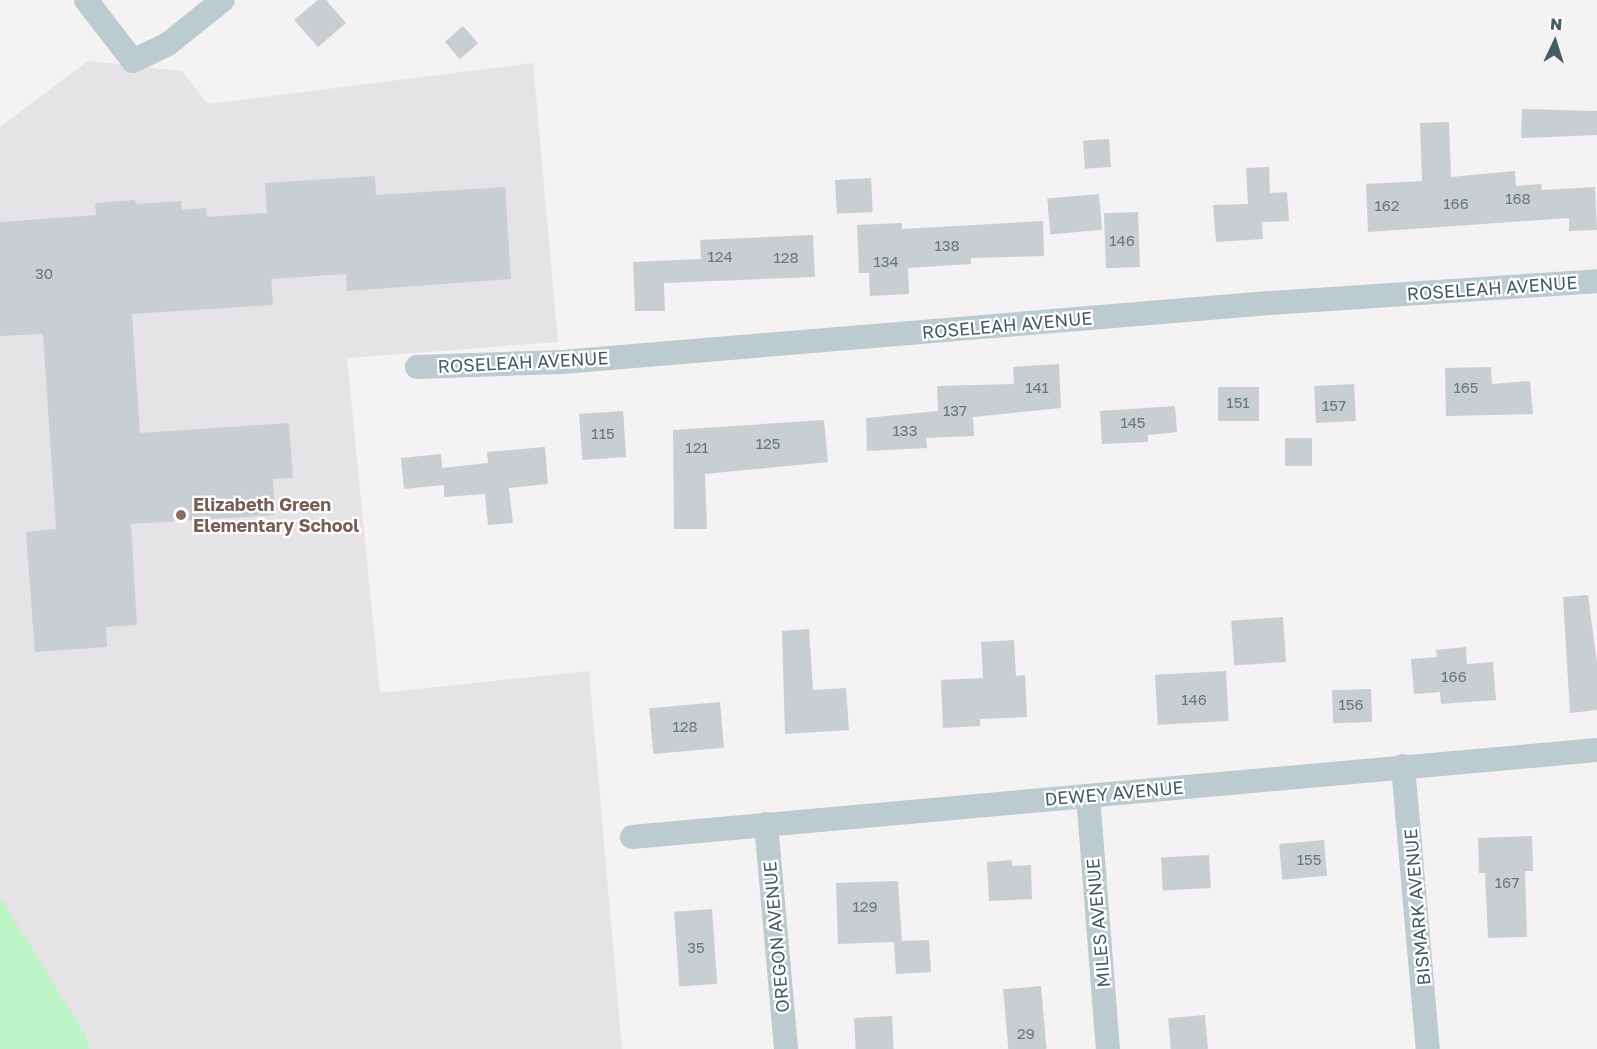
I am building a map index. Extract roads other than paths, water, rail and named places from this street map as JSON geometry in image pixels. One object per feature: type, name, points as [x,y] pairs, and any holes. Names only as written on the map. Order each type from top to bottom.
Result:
[{"type":"street","points":[[86,0],[133,62],[168,44],[223,0]]},
{"type":"street","name":"ROSELEAH AVENUE","points":[[417,367],[562,362],[1257,304],[1597,280]]},
{"type":"street","name":"DEWEY AVENUE","points":[[632,837],[1597,750]]},
{"type":"street","name":"BISMARK AVENUE","points":[[1403,766],[1428,1049]]},
{"type":"street","name":"MILES AVENUE","points":[[1088,796],[1108,1049]]},
{"type":"street","name":"OREGON AVENUE","points":[[766,824],[786,1049]]},
{"type":"place","name":"Elizabeth Green Elementary School","points":[[181,515]]}]
